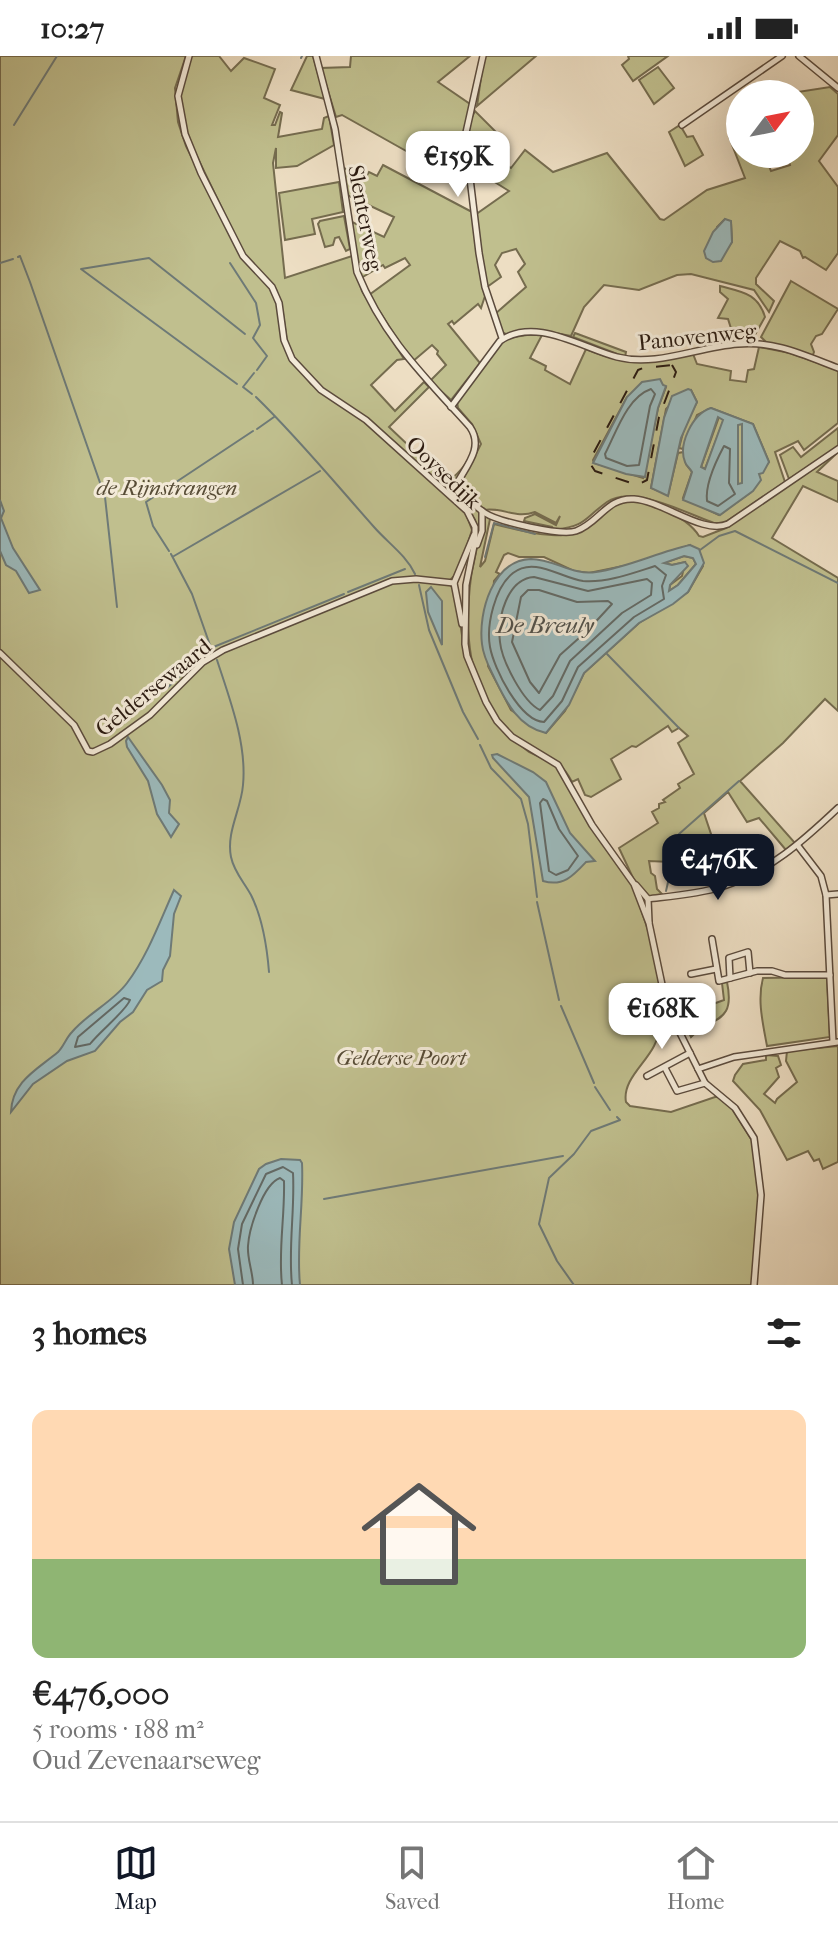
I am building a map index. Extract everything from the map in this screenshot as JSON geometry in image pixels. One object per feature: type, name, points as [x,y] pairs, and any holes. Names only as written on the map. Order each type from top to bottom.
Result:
[{"type":"street","name":"Ooysedijk","points":[[189,56],[178,96],[185,134],[243,256],[272,287],[277,297],[284,340],[292,359],[321,390],[366,420],[471,516],[475,533],[466,585],[464,633],[467,656],[497,721],[521,744],[558,765],[592,825],[634,884],[649,923]]},
{"type":"street","name":"Slenterweg","points":[[316,56],[335,129],[357,272],[366,294],[391,338],[470,427],[476,440],[475,452],[454,489]]},
{"type":"street","points":[[451,407],[502,338],[481,264],[465,137],[483,56]]},
{"type":"street","points":[[682,125],[782,56]]},
{"type":"street","points":[[799,56],[838,88]]},
{"type":"street","name":"Panovenweg","points":[[502,338],[545,333],[619,357],[642,360],[738,343],[756,344],[798,352],[838,368]]},
{"type":"street","points":[[459,478],[463,493],[482,511],[493,517],[542,529],[573,532],[613,502],[636,499],[716,528],[728,524],[838,449]]},
{"type":"street","points":[[439,487],[454,489],[462,507]]},
{"type":"street","points":[[474,549],[482,531],[482,511]]},
{"type":"street","points":[[464,633],[454,583],[475,533]]},
{"type":"street","name":"Geldersewaard","points":[[0,653],[74,725],[88,751],[93,752],[110,744],[150,715],[203,662],[223,650],[392,581],[416,579],[454,583]]},
{"type":"street","points":[[648,899],[722,886],[748,876],[798,846],[838,808]]},
{"type":"street","points":[[698,1069],[734,1057],[836,1042],[826,895],[821,876],[798,846]]},
{"type":"street","points":[[634,884],[648,899],[649,923],[667,1002],[690,1053],[705,1083],[733,1106],[754,1138],[760,1168],[761,1207],[754,1285]]},
{"type":"street","points":[[826,895],[838,894]]},
{"type":"street","points":[[712,939],[719,981],[772,971],[785,975],[830,975]]},
{"type":"street","points":[[730,978],[729,958],[748,952],[750,973]]},
{"type":"street","points":[[691,974],[716,969]]},
{"type":"street","points":[[647,1076],[690,1053]]},
{"type":"street","points":[[665,1068],[677,1091],[705,1083]]},
{"type":"green space","name":"Gelderse Poort","points":[[0,56],[186,56],[175,88],[178,122],[186,146],[242,257],[269,285],[276,297],[287,353],[311,384],[366,422],[465,511],[472,530],[459,571],[448,582],[455,591],[465,654],[487,709],[506,734],[529,752],[556,765],[633,886],[651,939],[661,991],[661,1009],[665,1002],[654,1046],[627,1087],[626,1102],[630,1106],[671,1112],[715,1097],[721,1097],[730,1105],[753,1142],[759,1190],[752,1285],[0,1285]]},
{"type":"green space","points":[[190,56],[219,56],[231,71],[244,58],[275,69],[264,98],[280,105],[272,125],[282,113],[278,137],[322,129],[324,118],[329,116],[334,145],[297,166],[276,168],[276,148],[273,163],[285,278],[352,256],[362,291],[404,359],[397,360],[371,385],[395,411],[424,382],[429,387],[389,427],[447,482],[466,463],[473,445],[472,455],[469,462],[453,487],[445,488],[435,482],[363,417],[317,385],[292,356],[276,289],[245,256],[188,138],[180,97]]},
{"type":"green space","points":[[307,56],[313,56],[325,99],[291,90]]},
{"type":"green space","points":[[351,56],[470,56],[438,82],[470,104],[464,138],[466,163],[436,143],[424,161],[342,115],[336,117],[321,68],[350,67]]},
{"type":"green space","points":[[484,56],[536,56],[477,106]]},
{"type":"green space","points":[[628,56],[668,56],[633,81],[622,65],[629,59]]},
{"type":"green space","points":[[658,67],[674,88],[654,104],[639,80]]},
{"type":"green space","points":[[830,87],[838,94],[838,135],[819,161],[838,187],[838,253],[826,270],[780,241],[756,278],[756,284],[774,301],[769,312],[754,290],[691,274],[677,275],[639,290],[604,285],[584,307],[571,336],[539,330],[501,332],[495,314],[526,287],[518,272],[525,264],[516,249],[502,253],[495,265],[501,277],[487,287],[475,215],[509,191],[469,166],[468,131],[475,111],[498,134],[486,151],[511,168],[525,150],[553,172],[607,153],[664,220],[707,190],[745,178],[741,168],[770,168],[771,171],[814,168],[814,89]],"holes":[[[725,219],[731,223],[732,242],[722,256],[717,227]]]},
{"type":"green space","points":[[680,125],[687,137],[693,136],[703,155],[685,166],[669,132]]},
{"type":"green space","points":[[383,165],[472,212],[485,296],[481,308],[478,304],[454,324],[452,321],[448,324],[480,363],[451,400],[430,381],[446,365],[438,351],[432,345],[412,362],[369,295],[410,265],[405,258],[376,269],[374,261],[369,264],[373,271],[361,278],[350,221],[384,237],[394,217],[345,194],[341,166],[364,180],[369,172],[377,176]]},
{"type":"green space","points":[[339,182],[343,212],[312,219],[315,234],[285,240],[279,193]]},
{"type":"green space","points":[[344,216],[350,249],[346,251],[339,237],[335,238],[333,245],[325,247],[318,224]]},
{"type":"green space","points":[[791,281],[838,309],[822,334],[816,336],[811,344],[812,357],[768,344],[761,337]]},
{"type":"green space","points":[[720,286],[748,295],[762,309],[765,317],[752,340],[735,341],[728,319],[718,318],[728,299],[720,292]]},
{"type":"green space","points":[[575,333],[626,352],[625,357],[573,337]]},
{"type":"green space","points":[[542,335],[530,358],[570,384],[586,349],[615,359],[639,362],[693,354],[697,364],[731,371],[730,380],[746,382],[748,370],[754,369],[759,347],[790,353],[838,370],[838,423],[804,450],[798,441],[775,452],[785,482],[724,523],[714,523],[660,502],[631,496],[607,502],[579,524],[554,530],[524,521],[525,518],[535,514],[556,525],[560,516],[556,523],[535,512],[521,514],[484,510],[467,495],[462,481],[481,444],[457,402],[500,343],[508,338]],"holes":[[[662,385],[666,387],[658,408],[643,478],[594,463],[627,397]],[[691,390],[697,402],[685,425],[679,448],[683,449],[697,415],[711,408],[753,424],[769,462],[759,473],[751,492],[719,515],[683,498],[692,472],[686,464],[684,452],[678,453],[668,495],[651,488],[666,409],[682,393]]]},
{"type":"green space","points":[[719,417],[724,419],[705,469],[701,467]]},
{"type":"green space","points":[[738,424],[742,424],[742,484],[737,484]]},
{"type":"green space","points":[[838,428],[838,447],[789,479],[780,455],[793,447],[801,457]]},
{"type":"green space","points":[[838,452],[817,472],[838,481],[838,502],[803,486],[772,538],[838,578],[838,711],[825,699],[783,743],[740,781],[795,843],[786,850],[759,818],[747,822],[728,792],[704,813],[715,846],[681,858],[675,844],[671,862],[649,861],[657,889],[662,894],[649,896],[634,880],[619,848],[658,823],[652,812],[680,788],[678,784],[694,774],[678,743],[688,736],[679,728],[672,732],[668,726],[611,759],[621,779],[591,797],[585,795],[578,779],[572,782],[558,763],[523,743],[506,729],[483,695],[471,657],[469,597],[478,535],[475,520],[457,493],[459,483],[462,495],[490,519],[480,567],[485,561],[494,524],[533,533],[564,535],[584,527],[612,507],[628,502],[651,504],[674,514],[699,536],[726,528]],"holes":[[[690,545],[703,566],[688,592],[639,623],[584,673],[565,711],[546,733],[511,710],[488,666],[494,581],[500,574],[496,572],[504,555],[544,557],[574,571],[589,573],[643,562]]]},
{"type":"green space","points":[[684,556],[693,558],[696,564],[669,591],[670,585],[682,576],[685,562],[664,563]]},
{"type":"green space","points":[[827,977],[830,1037],[767,1046],[762,1021],[763,978]]},
{"type":"green space","points":[[727,982],[729,996],[725,1013],[691,1037],[671,1005],[697,996],[702,1008],[724,1000],[722,983]]},
{"type":"green space","points":[[838,1046],[838,1162],[823,1169],[819,1159],[814,1161],[808,1151],[787,1160],[760,1110],[733,1081],[735,1075],[743,1064],[766,1060],[766,1055],[778,1056],[781,1065],[776,1068],[779,1077],[764,1094],[775,1103],[797,1082],[786,1061],[787,1051]]},
{"type":"water","points":[[725,219],[731,221],[732,242],[721,261],[713,262],[706,258],[704,251],[713,232]]},
{"type":"water","points":[[660,379],[666,386],[658,408],[645,477],[593,463],[627,397],[642,382]]},
{"type":"water","points":[[688,389],[697,402],[681,438],[668,496],[651,488],[664,418],[672,396]]},
{"type":"water","points":[[711,408],[753,424],[769,462],[763,473],[759,474],[761,480],[753,491],[720,515],[683,500],[692,472],[683,455],[683,447],[688,431],[704,411]],"holes":[[[718,417],[723,420],[705,469],[701,467]],[[742,424],[742,483],[738,484],[738,425]]]},
{"type":"water","points":[[0,500],[4,511],[1,518],[13,548],[40,590],[29,593],[16,571],[6,565],[0,551]]},
{"type":"water","name":"De Breuly","points":[[690,545],[699,549],[704,563],[688,592],[639,623],[584,673],[569,705],[546,733],[519,718],[506,701],[482,644],[486,603],[498,578],[507,568],[531,559],[588,573],[620,567]],"holes":[[[684,556],[693,558],[696,564],[669,591],[670,585],[688,566],[685,562],[664,563]]]},
{"type":"water","points":[[431,587],[442,601],[442,645],[428,612],[426,592]]},
{"type":"water","points":[[128,737],[170,800],[169,813],[179,824],[171,837],[157,814],[148,781],[127,747]]},
{"type":"water","points":[[497,754],[546,782],[570,833],[595,861],[586,862],[562,881],[543,881],[529,797],[493,758],[492,755]]},
{"type":"water","points":[[174,890],[181,896],[174,914],[170,956],[163,970],[162,981],[147,990],[133,1012],[95,1051],[67,1061],[33,1084],[11,1112],[16,1092],[27,1077],[58,1052],[78,1025],[127,983],[147,949]]},
{"type":"water","points":[[281,1159],[300,1160],[302,1163],[300,1285],[235,1285],[229,1249],[234,1222],[259,1169]]},
{"type":"waterway","points":[[14,125],[57,56]]},
{"type":"waterway","points":[[18,257],[30,282],[105,497],[117,607]]},
{"type":"waterway","points":[[237,384],[81,269],[149,258],[245,334]]},
{"type":"waterway","points":[[0,263],[13,259]]},
{"type":"waterway","points":[[230,263],[256,303],[260,325],[253,338],[267,356],[257,370]]},
{"type":"waterway","points":[[252,394],[243,387],[254,373]]},
{"type":"waterway","points":[[256,397],[402,555],[415,574]]},
{"type":"waterway","points":[[257,429],[274,417]]},
{"type":"waterway","points":[[169,551],[153,526],[146,502],[253,431]]},
{"type":"waterway","points":[[174,556],[320,471]]},
{"type":"waterway","points":[[485,557],[494,523],[535,534]]},
{"type":"waterway","points":[[700,550],[719,536],[735,531],[838,583]]},
{"type":"waterway","points":[[171,554],[192,594],[211,648],[344,594]]},
{"type":"waterway","points":[[348,592],[405,569]]},
{"type":"waterway","points":[[419,585],[429,630],[463,712],[478,739]]},
{"type":"waterway","points":[[167,688],[210,649]]},
{"type":"waterway","points":[[607,654],[679,728]]},
{"type":"waterway","points":[[217,660],[236,722],[244,769],[242,794],[230,839],[231,857],[258,913],[269,972]]},
{"type":"waterway","points":[[480,745],[491,768],[521,799],[528,824],[537,897]]},
{"type":"waterway","points":[[666,891],[679,834],[739,781]]},
{"type":"waterway","points":[[537,902],[559,1000]]},
{"type":"waterway","points":[[561,1006],[594,1083]]},
{"type":"waterway","points":[[595,1087],[610,1110]]},
{"type":"waterway","points":[[574,1285],[557,1261],[539,1224],[549,1178],[574,1154],[591,1131],[620,1120],[617,1117]]},
{"type":"waterway","points":[[324,1199],[563,1156]]},
{"type":"railway","points":[[672,365],[676,372],[659,417],[647,480],[637,485],[595,471],[591,465],[592,456],[638,370],[672,365]]},
{"type":"park label","name":"de Rijnstrangen","points":[[167,487]]}]
